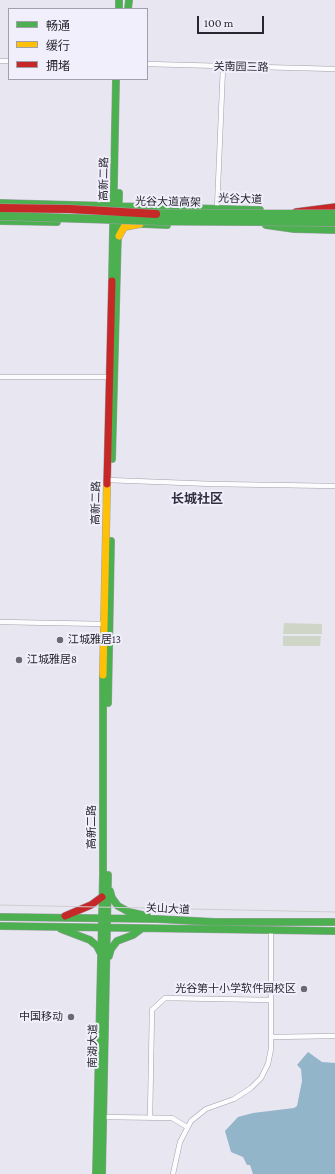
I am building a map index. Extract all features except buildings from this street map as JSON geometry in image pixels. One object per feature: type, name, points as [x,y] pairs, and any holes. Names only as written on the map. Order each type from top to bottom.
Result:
[{"type":"main road","name":"高新二路","points":[[116,80],[117,207]]},
{"type":"main road","name":"高新二路","points":[[110,480],[109,377],[115,223],[117,207],[120,80]]},
{"type":"main road","name":"光谷大道","points":[[0,203],[82,204],[117,207],[217,209],[335,214]]},
{"type":"main road","points":[[296,212],[335,206]]},
{"type":"main road","name":"光谷大道高架","points":[[0,208],[70,209],[159,214],[335,214]]},
{"type":"main road","name":"光谷大道高架","points":[[0,216],[161,221],[335,222]]},
{"type":"main road","points":[[0,221],[335,226]]},
{"type":"main road","name":"高新二路","points":[[104,918],[102,897],[107,624],[118,238],[115,223]]},
{"type":"main road","points":[[118,238],[124,227],[140,224]]},
{"type":"main road","points":[[266,225],[294,229],[335,230]]},
{"type":"main road","name":"高新二路","points":[[104,918],[108,883],[107,624]]},
{"type":"main road","points":[[108,883],[112,898],[118,906],[129,912],[156,919]]},
{"type":"main road","points":[[62,917],[91,905],[102,897]]},
{"type":"main road","name":"关山大道","points":[[0,917],[156,919],[199,922],[335,922]]},
{"type":"main road","name":"南湖大道","points":[[102,1174],[105,988],[104,918]]},
{"type":"main road","name":"关山大道","points":[[0,926],[335,932]]},
{"type":"main road","points":[[53,927],[90,940],[97,946],[100,953]]},
{"type":"main road","name":"南湖大道","points":[[96,1174],[100,953],[104,928]]},
{"type":"main road","points":[[105,988],[110,954],[113,945],[117,941],[133,935],[141,929]]},
{"type":"street","name":"关南园三路","points":[[148,64],[335,69]]},
{"type":"street","points":[[217,209],[223,67]]},
{"type":"street","points":[[0,377],[109,377]]},
{"type":"street","points":[[110,480],[213,484],[335,486]]},
{"type":"street","points":[[0,622],[107,624]]},
{"type":"street","points":[[173,1174],[180,1142],[187,1127],[198,1114],[206,1109],[242,1095],[257,1082],[268,1064],[271,1037],[271,931]]},
{"type":"street","points":[[150,1118],[152,1010],[165,998],[271,1000]]},
{"type":"street","points":[[271,1037],[335,1036]]},
{"type":"street","points":[[103,1117],[172,1118],[187,1127]]},
{"type":"green space","points":[[284,623],[322,624],[322,634],[283,634]]},
{"type":"green space","points":[[283,636],[321,636],[320,646],[283,646]]},
{"type":"water","points":[[308,1052],[322,1062],[335,1063],[335,1174],[253,1174],[250,1165],[247,1165],[243,1157],[231,1152],[225,1131],[238,1117],[253,1113],[294,1108],[297,1106],[302,1081],[301,1069],[297,1065]]},
{"type":"tram line","points":[[0,905],[335,912]]},
{"type":"traffic: fast","points":[[119,0],[119,8]]},
{"type":"traffic: fast","points":[[128,8],[129,0]]},
{"type":"traffic: fast","points":[[112,281],[116,80]]},
{"type":"traffic: fast","points":[[112,459],[119,193]]},
{"type":"traffic: fast","points":[[0,203],[260,210]]},
{"type":"traffic: fast","points":[[156,214],[335,214]]},
{"type":"traffic: fast","points":[[0,216],[161,221],[335,222]]},
{"type":"traffic: fast","points":[[0,221],[57,222]]},
{"type":"traffic: fast","points":[[143,224],[167,225]]},
{"type":"traffic: fast","points":[[266,225],[294,229],[335,230]]},
{"type":"traffic: fast","points":[[108,703],[111,541]]},
{"type":"traffic: fast","points":[[96,1174],[103,875],[103,675]]},
{"type":"traffic: fast","points":[[102,1174],[108,875]]},
{"type":"traffic: fast","points":[[110,891],[112,898],[118,906],[129,912],[147,916]]},
{"type":"traffic: fast","points":[[0,917],[157,919],[215,922],[335,922]]},
{"type":"traffic: fast","points":[[0,926],[335,931]]},
{"type":"traffic: fast","points":[[61,929],[90,940],[97,946],[100,952]]},
{"type":"traffic: fast","points":[[109,956],[111,949],[117,941],[133,935],[141,929]]},
{"type":"traffic: slow","points":[[119,236],[124,227],[140,224]]},
{"type":"traffic: slow","points":[[103,675],[107,484]]},
{"type":"traffic: jam","points":[[296,212],[335,207]]},
{"type":"traffic: jam","points":[[0,208],[70,209],[156,214]]},
{"type":"traffic: jam","points":[[107,484],[112,281]]},
{"type":"traffic: jam","points":[[65,916],[91,905],[102,897]]},
{"type":"place","name":"江城雅居13","points":[[60,640]]},
{"type":"place","name":"江城雅居8","points":[[19,660]]},
{"type":"place","name":"光谷第十小学软件园校区","points":[[304,989]]},
{"type":"place","name":"中国移动","points":[[71,1017]]},
{"type":"district","name":"长城社区","points":[[197,499]]}]
